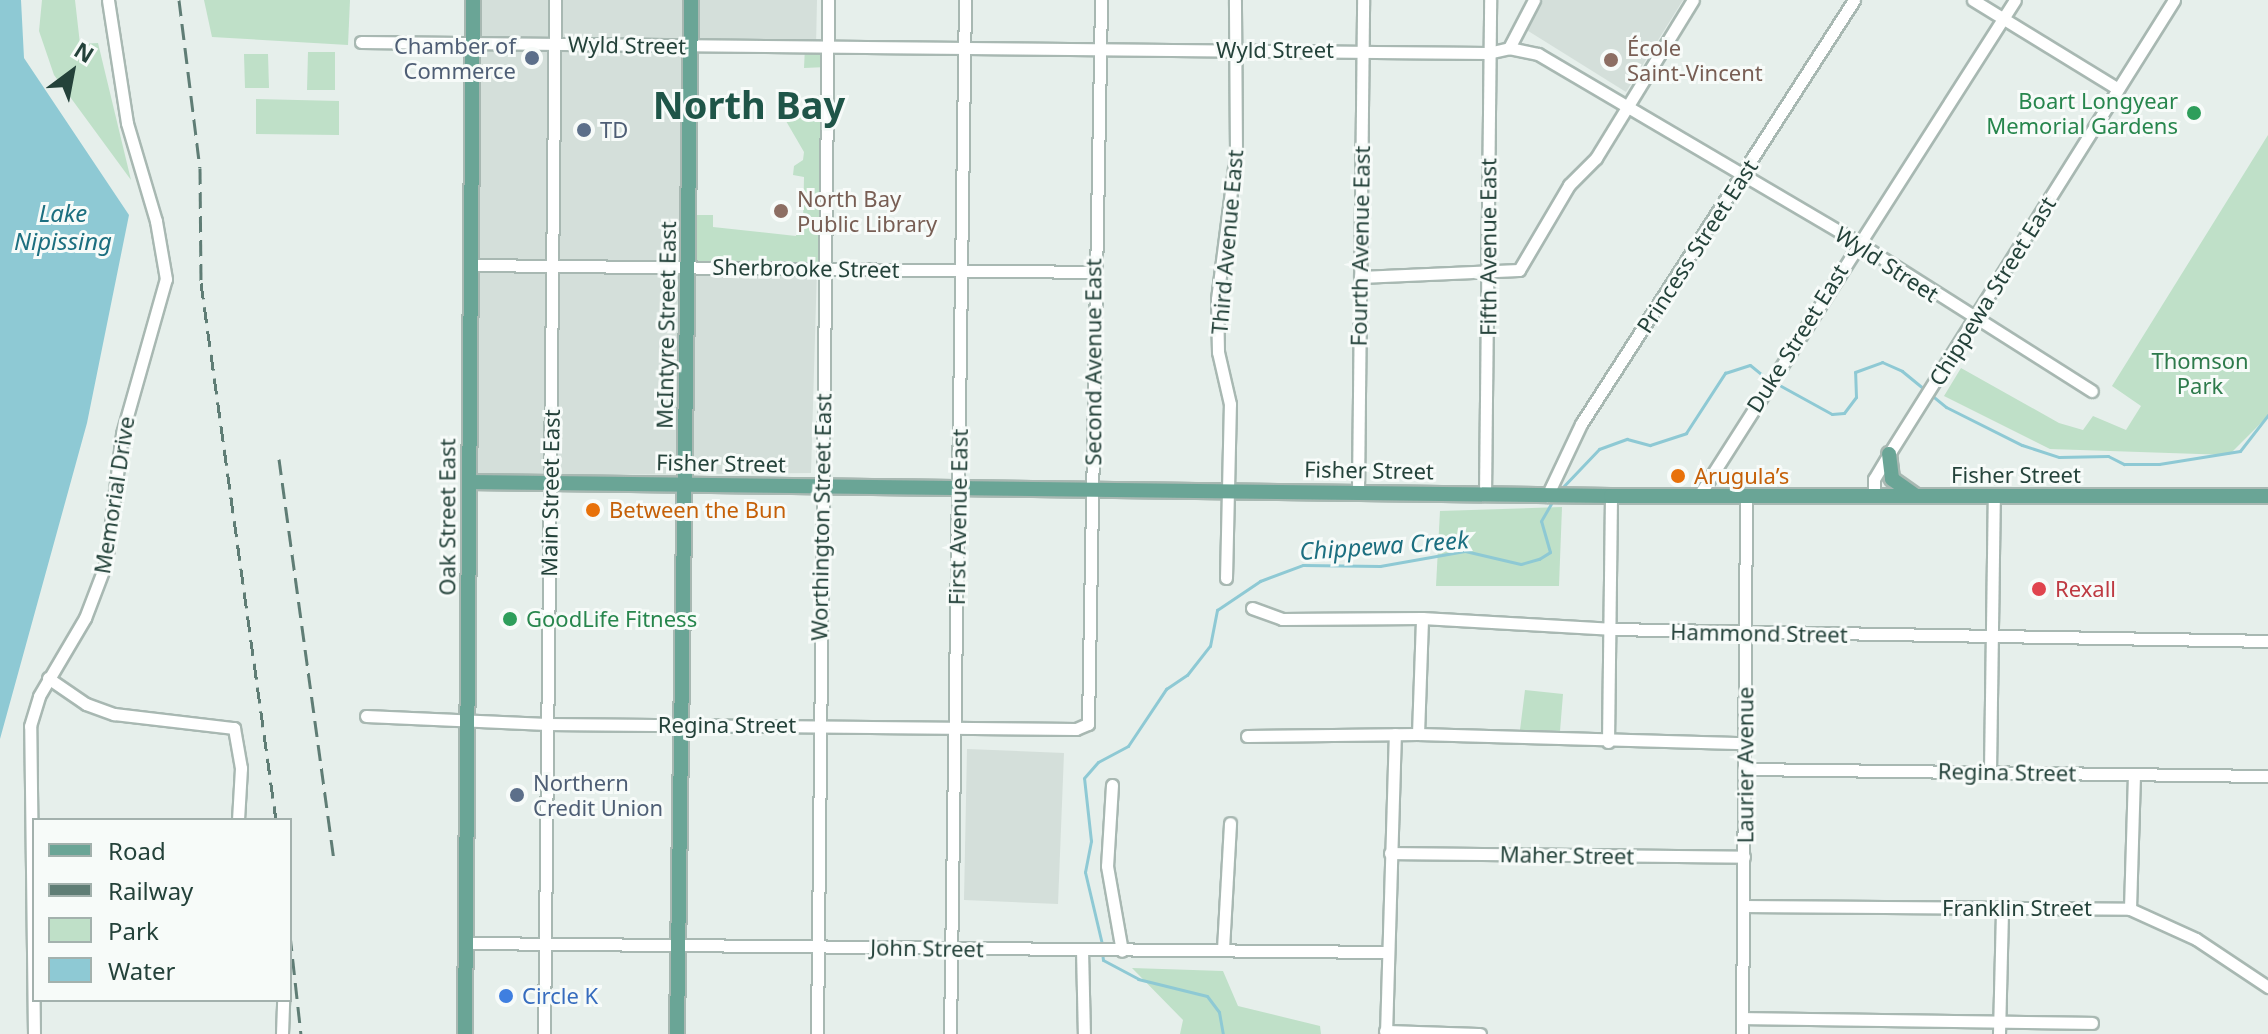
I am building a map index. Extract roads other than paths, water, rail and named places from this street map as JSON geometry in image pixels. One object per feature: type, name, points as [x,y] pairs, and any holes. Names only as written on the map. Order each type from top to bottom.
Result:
[{"type":"main road","name":"Oak Street East","points":[[465,1034],[473,0]]},
{"type":"main road","name":"McIntyre Street East","points":[[677,1034],[691,0]]},
{"type":"main road","points":[[1889,454],[1892,479],[1916,496]]},
{"type":"main road","name":"Fisher Street","points":[[469,482],[1358,491],[1551,496],[2268,496]]},
{"type":"street","name":"Memorial Drive","points":[[32,955],[27,758],[30,726],[48,678],[85,618],[106,563],[122,434],[166,279],[156,221],[127,123],[108,0]]},
{"type":"street","name":"Main Street East","points":[[544,1034],[555,0]]},
{"type":"street","name":"Worthington Street East","points":[[817,1034],[828,0]]},
{"type":"street","name":"First Avenue East","points":[[950,1034],[965,0]]},
{"type":"street","name":"Second Avenue East","points":[[1088,724],[1093,489],[1093,272],[1101,0]]},
{"type":"street","name":"Third Avenue East","points":[[1226,578],[1230,404],[1218,352],[1217,299],[1234,178],[1235,0]]},
{"type":"street","name":"Fourth Avenue East","points":[[1358,491],[1363,0]]},
{"type":"street","name":"Fifth Avenue East","points":[[1485,495],[1490,0]]},
{"type":"street","points":[[1509,48],[1534,0]]},
{"type":"street","points":[[1360,277],[1519,270],[1569,185],[1596,158],[1693,0]]},
{"type":"street","name":"Princess Street East","points":[[1551,496],[1581,424],[1745,175],[1854,0]]},
{"type":"street","points":[[1973,0],[2118,89]]},
{"type":"street","name":"Duke Street East","points":[[1698,497],[1857,242],[2015,0]]},
{"type":"street","name":"Chippewa Street East","points":[[1874,496],[1874,479],[1889,454],[2174,0]]},
{"type":"street","name":"Wyld Street","points":[[361,42],[1488,53],[1509,48],[1563,64],[1857,242],[1974,320],[2092,391]]},
{"type":"street","name":"Sherbrooke Street","points":[[471,265],[689,265],[1093,272]]},
{"type":"street","points":[[1608,742],[1611,496]]},
{"type":"street","name":"Laurier Avenue","points":[[1742,1034],[1746,906],[1746,496]]},
{"type":"street","points":[[1990,771],[1994,498]]},
{"type":"street","name":"Hammond Street","points":[[1252,608],[1282,619],[1422,618],[1610,629],[2268,641]]},
{"type":"street","points":[[1418,734],[1422,618]]},
{"type":"street","points":[[48,678],[86,704],[114,714],[234,728],[241,768],[238,818]]},
{"type":"street","name":"Regina Street","points":[[366,716],[547,724],[1076,729],[1088,724]]},
{"type":"street","points":[[1395,734],[1386,952],[1386,1032],[1480,1034]]},
{"type":"street","points":[[1247,736],[1418,734],[1608,742],[1745,743]]},
{"type":"street","name":"Regina Street","points":[[1746,769],[2268,776]]},
{"type":"street","points":[[2130,909],[2134,774]]},
{"type":"street","points":[[1112,785],[1107,866],[1122,951]]},
{"type":"street","points":[[1223,949],[1230,823]]},
{"type":"street","name":"Maher Street","points":[[1390,853],[1744,857]]},
{"type":"street","name":"Franklin Street","points":[[1746,906],[2130,909],[2196,939],[2268,987]]},
{"type":"street","points":[[1999,1028],[2002,909]]},
{"type":"street","name":"John Street","points":[[467,943],[1386,952]]},
{"type":"street","points":[[1084,949],[1084,1034]]},
{"type":"street","name":"Memorial Drive","points":[[33,1002],[34,1034]]},
{"type":"street","points":[[282,1034],[283,1002]]},
{"type":"street","points":[[1743,1018],[1999,1028],[2092,1023]]},
{"type":"water","name":"Lake Nipissing","points":[[0,0],[21,0],[24,58],[129,215],[87,423],[0,739]]},
{"type":"waterway","name":"Chippewa Creek","points":[[1781,386],[1832,414],[1844,413],[1856,397],[1855,372],[1882,362],[1902,371],[1946,407],[2022,445],[2059,457],[2108,456],[2124,464],[2159,464],[2240,451],[2268,415]]},
{"type":"waterway","name":"Chippewa Creek","points":[[1560,490],[1599,449],[1627,439],[1650,445],[1686,433],[1725,373],[1750,365],[1761,374]]},
{"type":"waterway","name":"Chippewa Creek","points":[[1102,944],[1085,872],[1091,841],[1084,778],[1098,762],[1128,746],[1166,689],[1187,675],[1210,646],[1217,610],[1260,581],[1303,565],[1380,566],[1465,551],[1521,564],[1539,559],[1550,552],[1541,521],[1553,500]]},
{"type":"waterway","name":"Chippewa Creek","points":[[1102,952],[1103,960],[1138,979],[1207,996],[1219,1012],[1223,1034]]},
{"type":"railway","points":[[179,0],[200,168],[201,283],[276,818]]},
{"type":"railway","points":[[279,459],[334,861]]},
{"type":"railway","points":[[292,953],[301,1034]]},
{"type":"place","name":"Chamber of Commerce","points":[[532,58]]},
{"type":"place","name":"École Saint-Vincent","points":[[1611,60]]},
{"type":"place","name":"Boart Longyear Memorial Gardens","points":[[2194,113]]},
{"type":"place","name":"TD","points":[[584,130]]},
{"type":"place","name":"North Bay Public Library","points":[[781,211]]},
{"type":"place","name":"Arugula’s","points":[[1678,476]]},
{"type":"place","name":"Between the Bun","points":[[593,510]]},
{"type":"place","name":"Rexall","points":[[2039,589]]},
{"type":"place","name":"GoodLife Fitness","points":[[510,619]]},
{"type":"place","name":"Northern Credit Union","points":[[517,795]]},
{"type":"place","name":"Circle K","points":[[506,996]]},
{"type":"district","name":"North Bay","points":[[749,105]]},
{"type":"park label","name":"Thomson Park","points":[[2200,372]]}]
